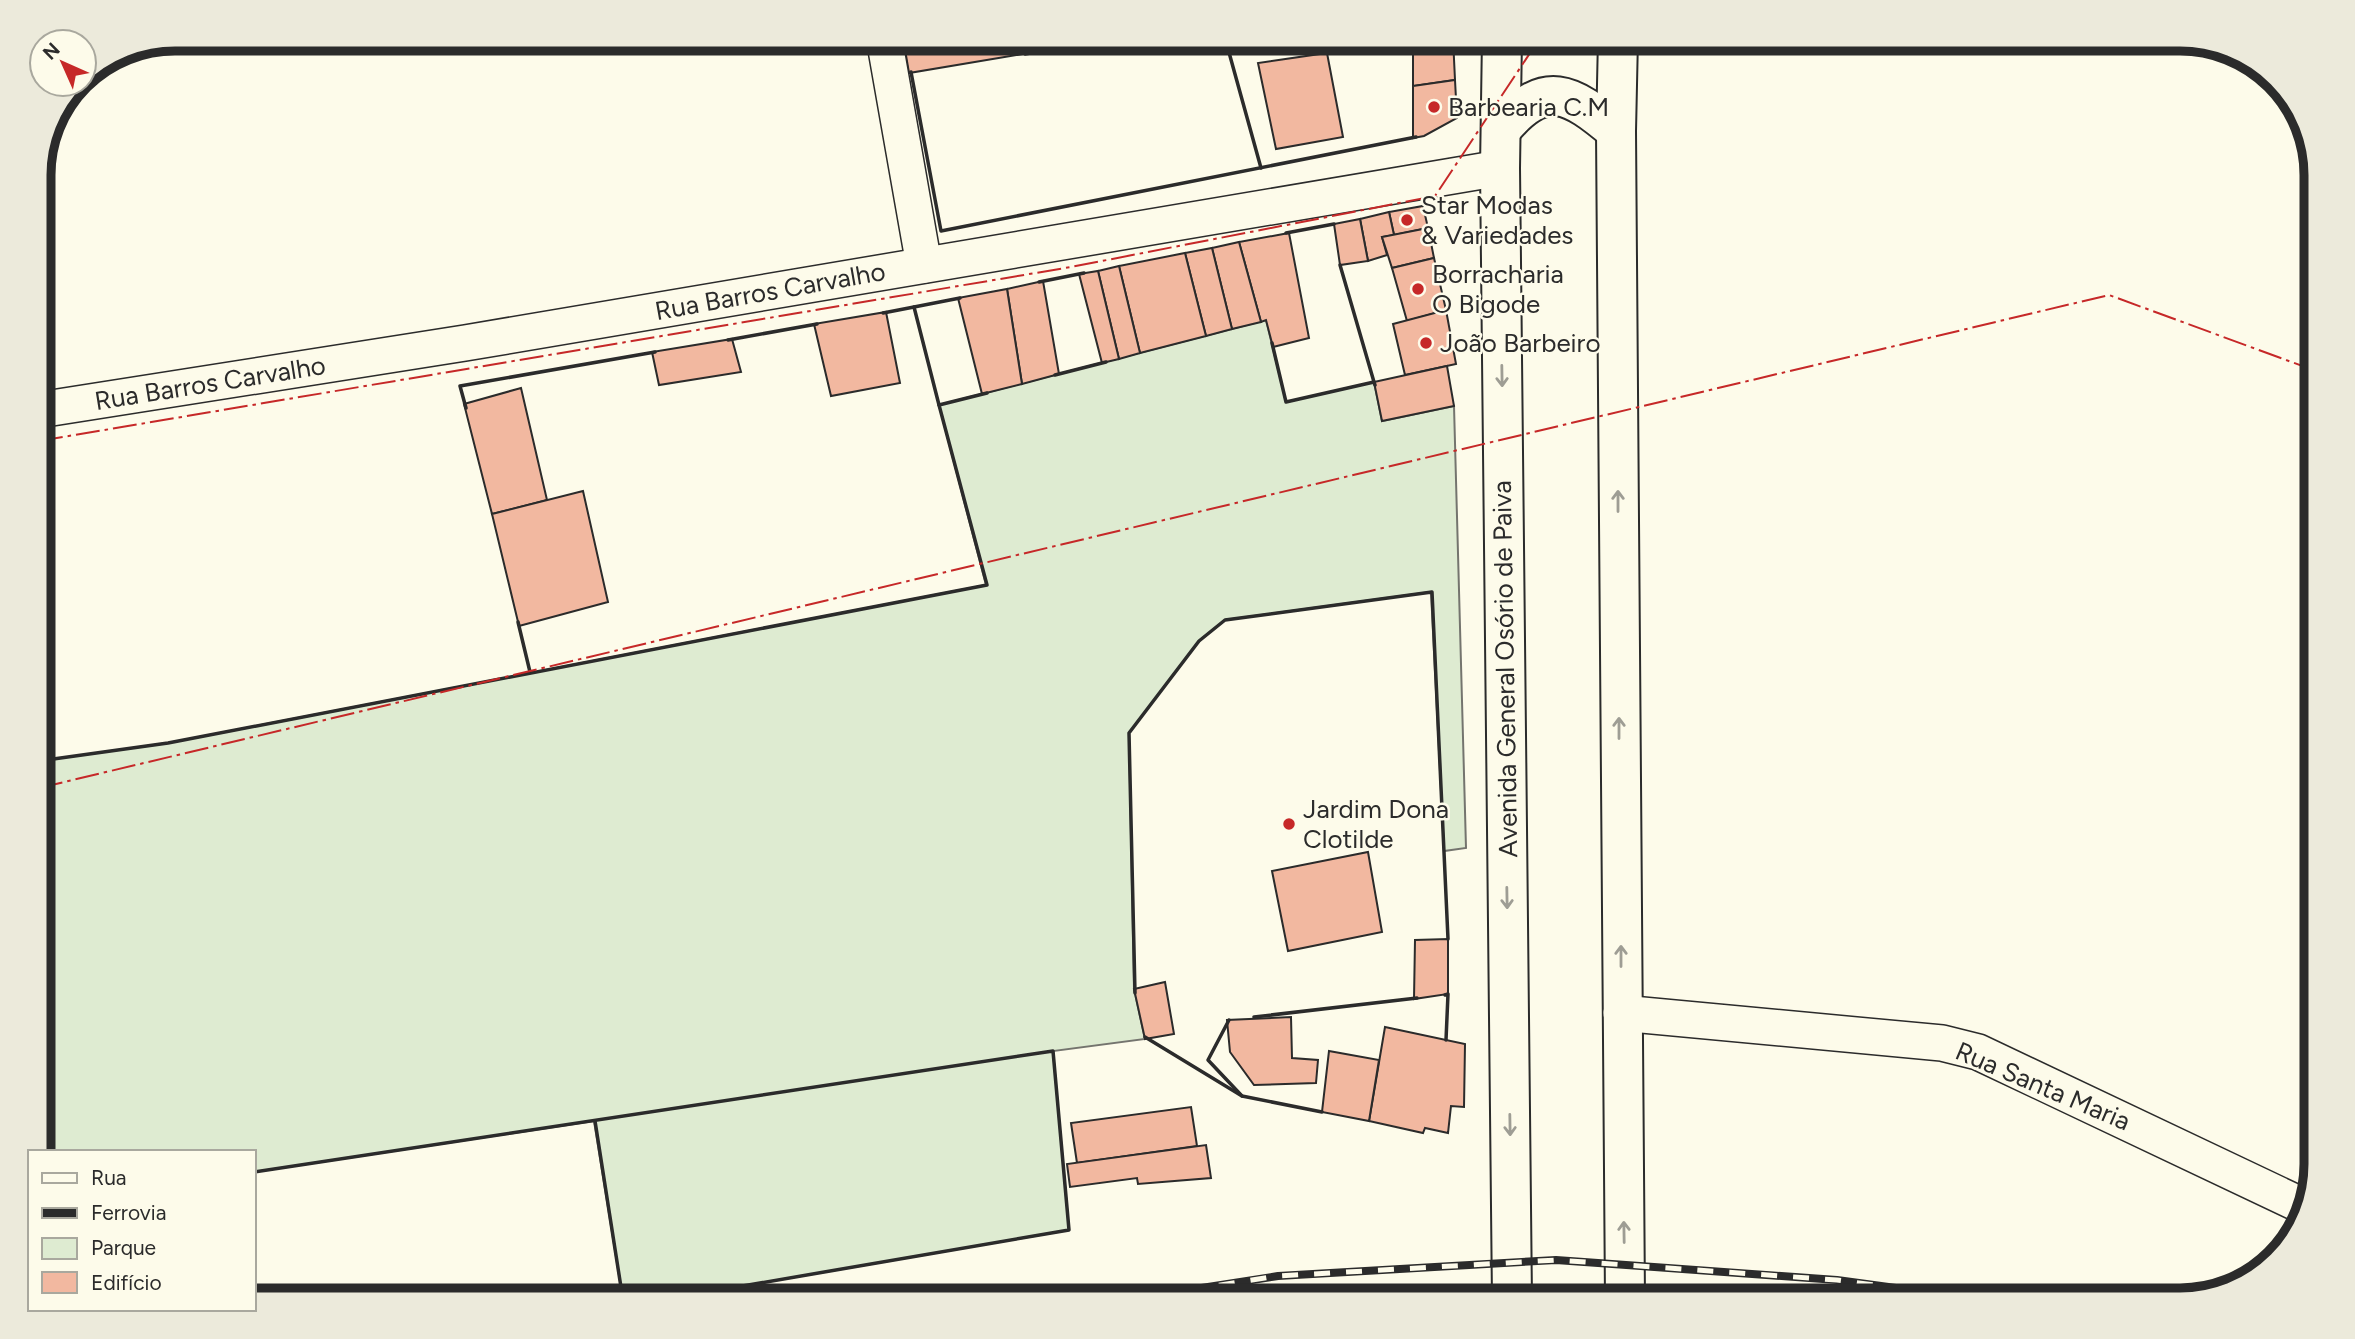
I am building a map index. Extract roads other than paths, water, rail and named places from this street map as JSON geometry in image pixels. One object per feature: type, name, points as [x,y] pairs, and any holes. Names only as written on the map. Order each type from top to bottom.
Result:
[{"type":"main road","name":"Avenida General Osório de Paiva","points":[[1502,51],[1500,168],[1512,1288]]},
{"type":"main road","points":[[1618,51],[1621,1013],[1625,1288]]},
{"type":"main road","points":[[1501,130],[1517,110],[1547,97],[1561,96],[1574,99],[1616,131]]},
{"type":"street","points":[[886,51],[924,265]]},
{"type":"street","name":"Rua Barros Carvalho","points":[[51,408],[465,343],[1500,168]]},
{"type":"street","name":"Rua Santa Maria","points":[[1621,1013],[1942,1043],[1978,1052],[2300,1195]]},
{"type":"railway","points":[[1201,1288],[1278,1276],[1556,1260],[1837,1280],[1896,1288]]},
{"type":"place","name":"Barbearia C.M","points":[[1434,107]]},
{"type":"place","name":"Star Modas & Variedades","points":[[1407,220]]},
{"type":"place","name":"Borracharia O Bigode","points":[[1418,289]]},
{"type":"place","name":"João Barbeiro","points":[[1426,343]]},
{"type":"place","name":"Jardim Dona Clotilde","points":[[1289,824]]}]
